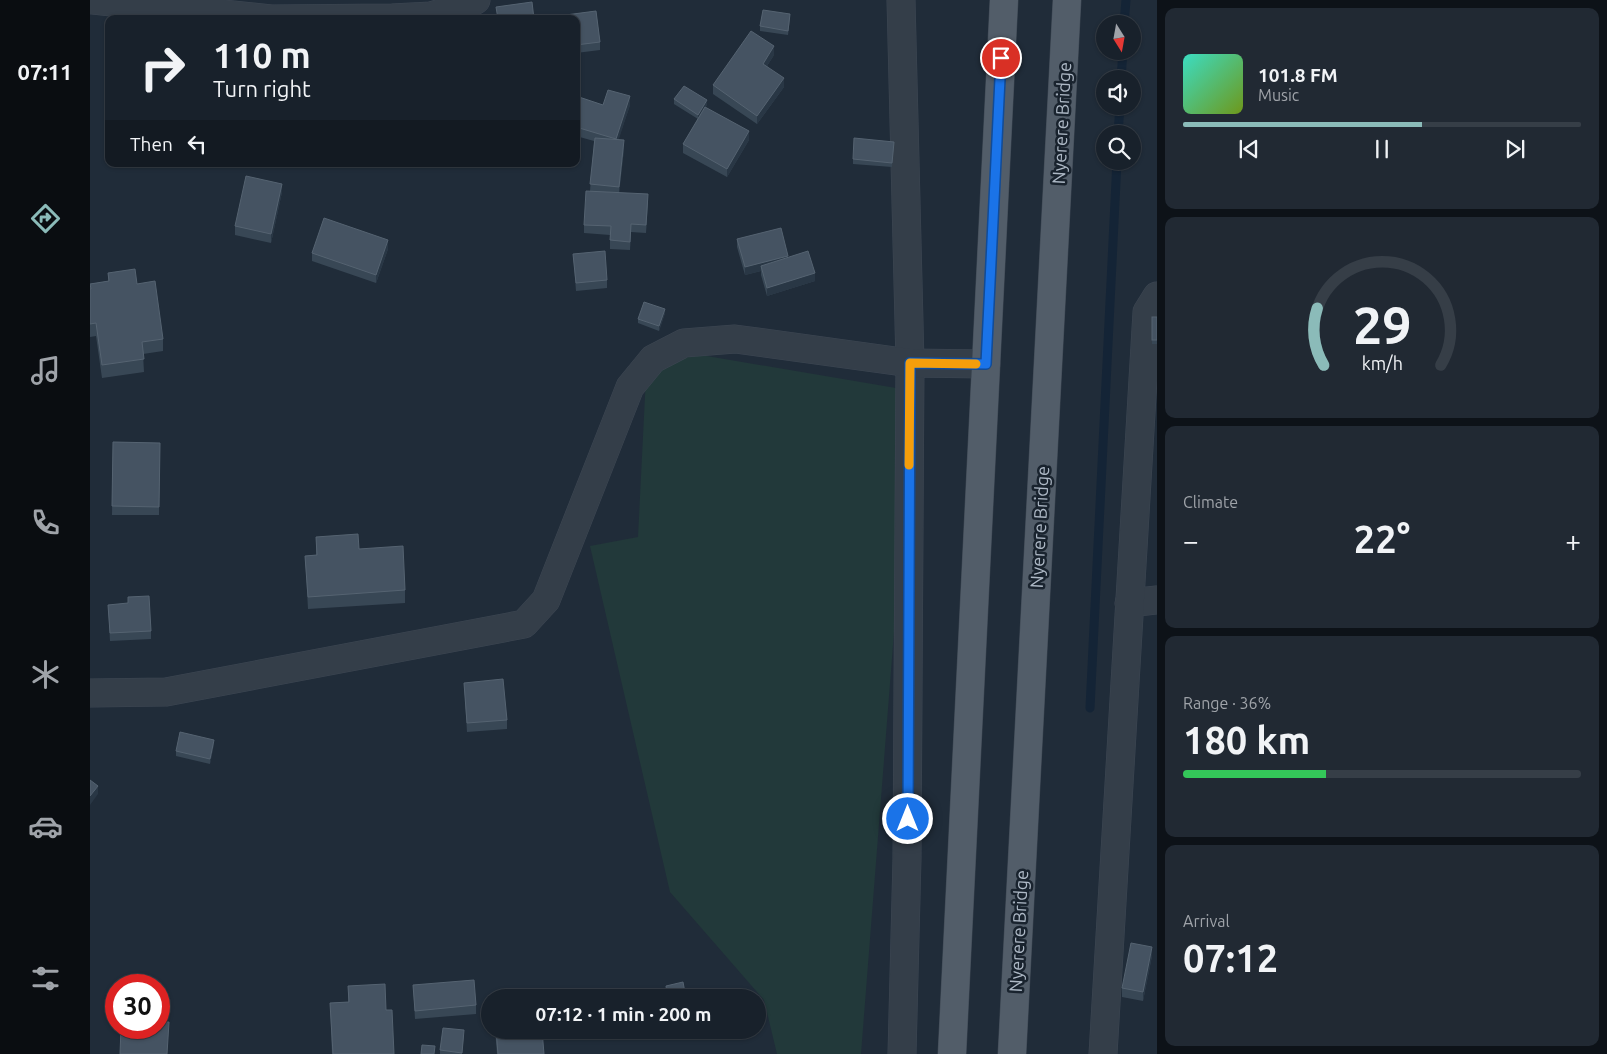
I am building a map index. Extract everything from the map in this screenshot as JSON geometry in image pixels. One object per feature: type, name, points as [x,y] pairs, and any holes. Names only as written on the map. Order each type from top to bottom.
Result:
[{"type":"main road","points":[[952,1054],[1004,0]]},
{"type":"main road","name":"Nyerere Bridge","points":[[1012,1054],[1067,0]]},
{"type":"street","points":[[93,0],[234,15]]},
{"type":"street","points":[[434,15],[464,6],[476,0]]},
{"type":"street","points":[[901,0],[910,363],[907,849],[902,1054]]},
{"type":"street","points":[[1103,1054],[1147,312],[1157,296]]},
{"type":"street","points":[[90,692],[166,692],[524,624],[546,600],[630,387],[653,359],[684,344],[735,339],[910,363],[986,364]]},
{"type":"street","points":[[1129,603],[1157,600]]},
{"type":"green space","points":[[695,354],[896,388],[910,428],[861,1054],[777,1054],[766,1008],[766,989],[754,989],[670,892],[590,546],[638,537],[646,376]]},
{"type":"building","points":[[532,2],[534,15],[497,15],[496,7]]},
{"type":"building","points":[[763,10],[790,14],[788,31],[760,26]]},
{"type":"building","points":[[596,11],[600,42],[580,44],[580,15],[566,15]]},
{"type":"building","points":[[751,31],[774,46],[763,64],[784,78],[757,116],[713,85]]},
{"type":"building","points":[[684,86],[707,100],[698,115],[674,99]]},
{"type":"building","points":[[608,90],[630,96],[616,139],[580,128],[580,97],[603,105]]},
{"type":"building","points":[[705,107],[749,131],[727,169],[683,144]]},
{"type":"building","points":[[595,138],[624,140],[619,187],[590,184]]},
{"type":"building","points":[[854,138],[894,142],[892,163],[853,159]]},
{"type":"building","points":[[246,176],[282,184],[271,234],[235,226]]},
{"type":"building","points":[[586,191],[648,194],[646,225],[631,224],[630,242],[610,240],[611,226],[584,225]]},
{"type":"building","points":[[324,218],[388,240],[376,275],[312,253]]},
{"type":"building","points":[[781,228],[788,256],[745,267],[737,239]]},
{"type":"building","points":[[605,251],[607,280],[576,283],[573,254]]},
{"type":"building","points":[[808,251],[815,273],[767,288],[761,266]]},
{"type":"building","points":[[135,269],[137,284],[155,281],[163,339],[142,342],[144,359],[102,365],[96,323],[90,324],[90,284],[109,281],[108,273]]},
{"type":"building","points":[[644,302],[665,309],[659,326],[638,319]]},
{"type":"building","points":[[1152,317],[1157,317],[1157,340],[1152,340]]},
{"type":"building","points":[[113,442],[160,443],[159,507],[112,506]]},
{"type":"building","points":[[358,534],[359,549],[403,546],[405,590],[308,597],[305,556],[317,555],[316,537]]},
{"type":"building","points":[[149,596],[151,631],[110,633],[108,605],[128,603],[128,597]]},
{"type":"building","points":[[503,679],[507,720],[467,723],[464,683]]},
{"type":"building","points":[[180,732],[214,740],[210,759],[176,751]]},
{"type":"building","points":[[90,780],[98,786],[90,796]]},
{"type":"building","points":[[1131,943],[1152,947],[1143,992],[1122,988]]},
{"type":"building","points":[[474,980],[476,1005],[415,1011],[413,985]]},
{"type":"building","points":[[683,982],[684,989],[666,989],[666,986]]},
{"type":"building","points":[[385,984],[386,1010],[392,1010],[394,1054],[333,1054],[330,1003],[349,1002],[348,986]]},
{"type":"building","points":[[443,1028],[464,1030],[462,1053],[440,1050]]},
{"type":"building","points":[[121,1039],[168,1039],[167,1054],[120,1054]]},
{"type":"building","points":[[497,1039],[543,1039],[544,1054],[498,1054]]},
{"type":"building","points":[[422,1045],[435,1046],[434,1054],[421,1054]]},
{"type":"waterway","points":[[1125,15],[1126,0]]},
{"type":"waterway","points":[[1122,60],[1122,70]]},
{"type":"waterway","points":[[1119,115],[1119,125]]},
{"type":"waterway","points":[[1090,708],[1117,170]]},
{"type":"slow traffic","points":[[909,465],[910,363],[976,364]]},
{"type":"route","points":[[908,819],[910,363],[986,364],[1001,58]]}]
